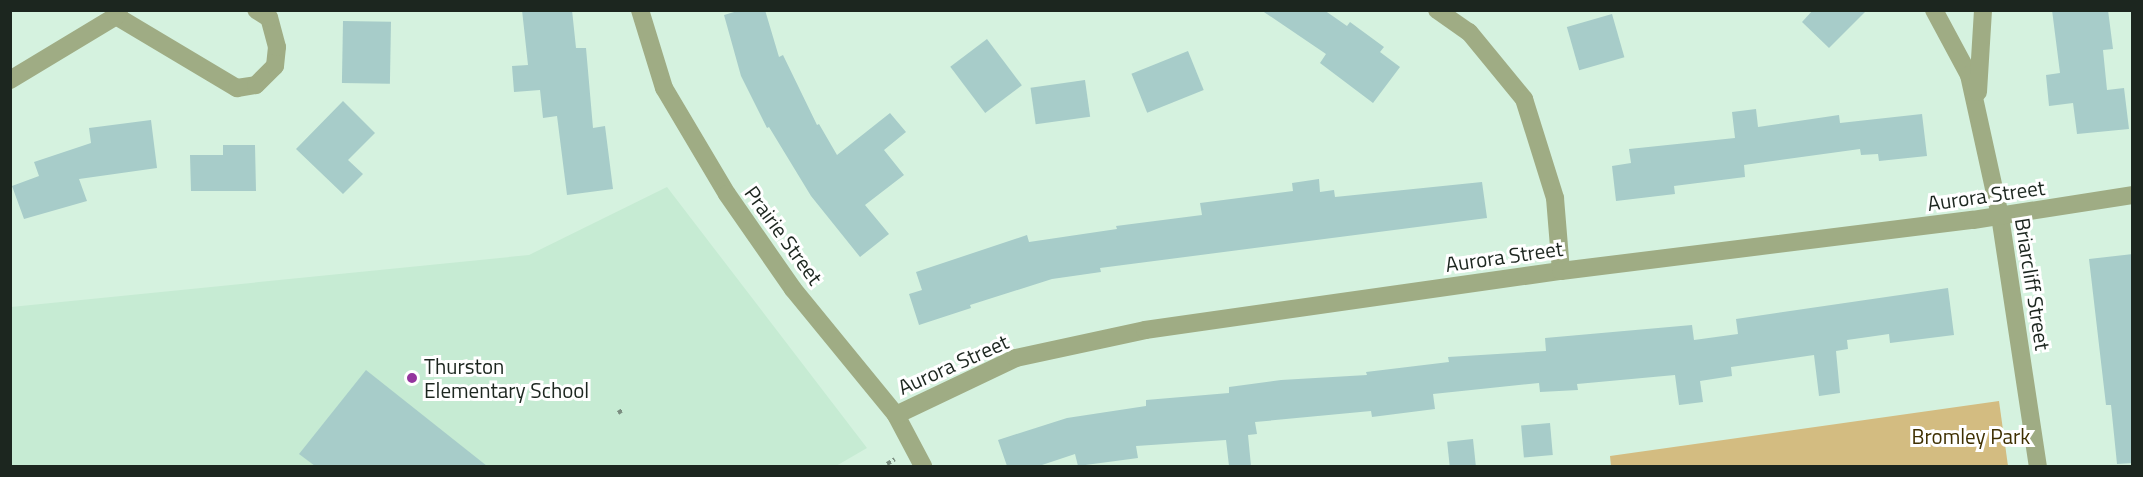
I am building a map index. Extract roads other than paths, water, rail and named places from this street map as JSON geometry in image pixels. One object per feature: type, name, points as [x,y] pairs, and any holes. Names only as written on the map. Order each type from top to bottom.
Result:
[{"type":"street","points":[[10,80],[117,13],[237,88],[256,85],[275,66],[277,47],[269,18],[256,10]]},
{"type":"street","name":"Prairie Street","points":[[640,10],[664,88],[727,194],[793,289],[896,415],[923,466]]},
{"type":"street","points":[[1437,10],[1469,32],[1524,99],[1556,198],[1561,271]]},
{"type":"street","name":"Briarcliff Street","points":[[1934,10],[1969,75],[1977,108],[2000,216],[2038,466]]},
{"type":"street","points":[[1977,108],[1983,10]]},
{"type":"street","name":"Aurora Street","points":[[896,415],[1016,358],[1145,330],[1561,271],[2000,216],[2133,195]]},
{"type":"place","name":"Thurston Elementary School","points":[[412,378]]},
{"type":"park label","name":"Bromley Park","points":[[1971,436]]}]
